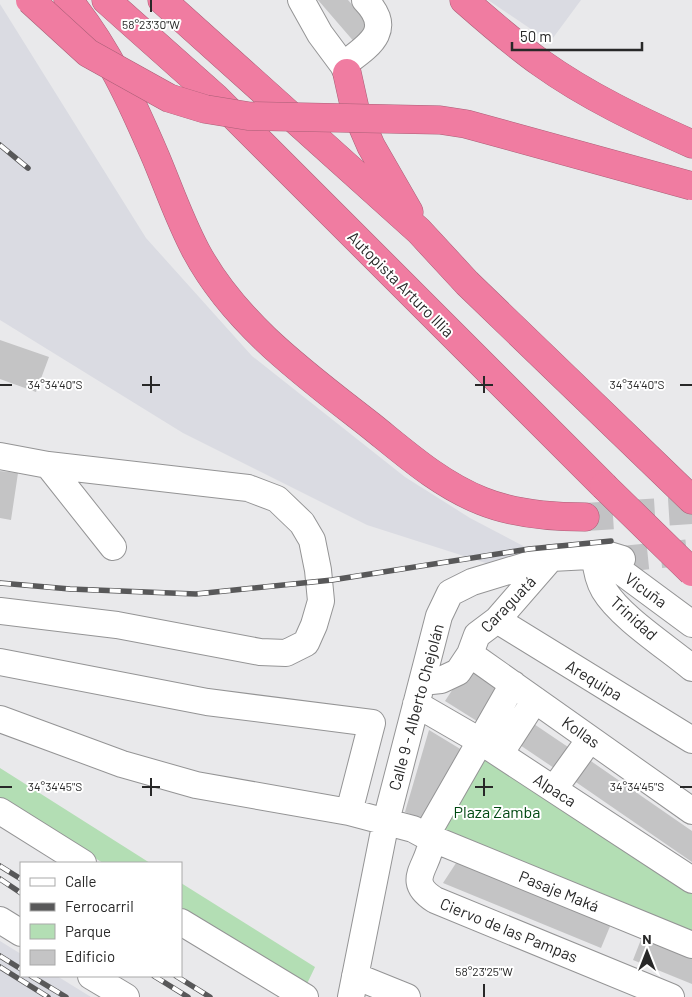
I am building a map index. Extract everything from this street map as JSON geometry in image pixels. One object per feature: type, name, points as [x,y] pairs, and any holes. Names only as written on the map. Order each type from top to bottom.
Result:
[{"type":"highway","points":[[30,0],[88,54],[169,98],[204,109],[248,116],[440,120],[466,124],[692,186]]},
{"type":"highway","points":[[68,0],[100,43],[121,80],[195,250],[239,312],[319,385],[409,456],[450,485],[482,501],[516,511],[563,517],[584,517]]},
{"type":"highway","name":"Autopista Arturo Illia","points":[[106,0],[215,97],[692,572]]},
{"type":"highway","points":[[162,0],[419,231],[467,283],[682,491]]},
{"type":"highway","points":[[464,0],[541,64],[641,121],[692,144]]},
{"type":"highway","points":[[345,69],[355,109],[371,146],[419,231]]},
{"type":"street","points":[[301,0],[320,34],[345,69],[373,43],[378,29],[375,10],[365,0]]},
{"type":"street","points":[[0,456],[48,465],[248,488],[277,499],[302,523],[312,540],[322,601],[306,643],[286,653],[260,652],[117,625],[0,611]]},
{"type":"street","points":[[48,465],[114,547]]},
{"type":"street","name":"Calle 9 - Alberto Chejolán","points":[[353,987],[386,821],[439,616],[450,593],[472,582],[551,558],[606,557]]},
{"type":"street","name":"Vicuña","points":[[606,557],[692,624]]},
{"type":"street","name":"Trinidad","points":[[606,557],[597,573],[604,590],[624,613],[692,668]]},
{"type":"street","name":"Caraguatá","points":[[419,693],[458,672],[470,654],[477,635],[497,620],[551,558]]},
{"type":"street","name":"Arequipa","points":[[497,620],[692,740]]},
{"type":"street","name":"Kollas","points":[[470,654],[692,811]]},
{"type":"street","points":[[0,662],[207,702],[372,723],[348,812]]},
{"type":"street","points":[[490,748],[513,684]]},
{"type":"street","name":"Alpaca","points":[[419,693],[490,748],[692,880]]},
{"type":"street","points":[[0,719],[122,764],[196,785],[348,812],[413,829],[426,836],[490,748],[535,700]]},
{"type":"street","points":[[554,789],[590,738]]},
{"type":"street","points":[[0,811],[81,862]]},
{"type":"street","name":"Pasaje Maká","points":[[426,836],[692,946]]},
{"type":"street","name":"Ciervo de las Pampas","points":[[426,836],[431,844],[420,871],[420,886],[423,892],[434,900],[671,997]]},
{"type":"street","points":[[0,920],[20,932]]},
{"type":"street","points":[[182,923],[306,997]]},
{"type":"street","points":[[93,977],[126,997]]},
{"type":"street","points":[[353,987],[407,997]]},
{"type":"shaded area","points":[[488,0],[581,0],[550,42]]},
{"type":"shaded area","points":[[0,4],[146,238],[252,356],[405,477],[470,518],[529,549],[520,574],[367,525],[183,433],[0,320]]},
{"type":"shaded area","points":[[0,941],[20,953],[20,977],[59,977],[91,997],[0,997]]},
{"type":"green space","name":"Plaza Zamba","points":[[479,754],[692,888],[692,941],[441,832]]},
{"type":"green space","points":[[0,768],[148,862],[101,862],[0,799]]},
{"type":"green space","points":[[182,884],[315,967],[305,988],[182,913]]},
{"type":"building","points":[[318,0],[348,0],[373,29],[356,44]]},
{"type":"building","points":[[0,340],[49,357],[36,392],[0,379]]},
{"type":"building","points":[[0,471],[18,473],[11,520],[0,518]]},
{"type":"building","points":[[472,660],[501,682],[480,723],[445,701]]},
{"type":"building","points":[[528,720],[568,747],[554,768],[514,741]]},
{"type":"building","points":[[429,730],[462,750],[423,819],[405,812]]},
{"type":"building","points":[[585,757],[692,831],[692,862],[570,778]]},
{"type":"building","points":[[458,860],[611,924],[601,948],[443,883]]},
{"type":"building","points":[[642,937],[692,957],[692,984],[633,960]]},
{"type":"tunnel","points":[[585,517],[692,510]]},
{"type":"tunnel","points":[[622,559],[692,552]]},
{"type":"railway","points":[[0,145],[28,168]]},
{"type":"railway","points":[[0,583],[70,589],[196,594],[332,580],[529,549],[611,541]]},
{"type":"railway","points":[[0,866],[20,878]]},
{"type":"railway","points":[[0,879],[20,892]]},
{"type":"railway","points":[[0,956],[20,968]]},
{"type":"railway","points":[[0,967],[48,997]]},
{"type":"railway","points":[[33,977],[66,997]]},
{"type":"railway","points":[[156,977],[188,997]]},
{"type":"railway","points":[[178,977],[210,997]]}]
